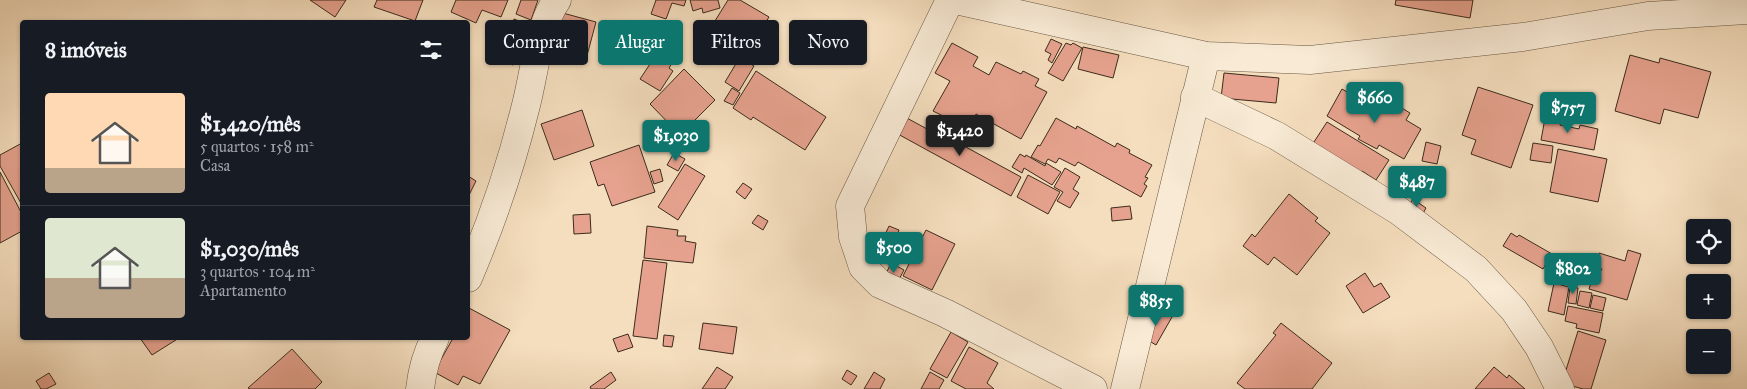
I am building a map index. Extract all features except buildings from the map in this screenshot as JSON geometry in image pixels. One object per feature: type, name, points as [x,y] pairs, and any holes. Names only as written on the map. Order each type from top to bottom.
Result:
[{"type":"street","points":[[470,273],[488,231],[525,110],[540,42],[551,8],[557,0]]},
{"type":"street","points":[[950,0],[850,206],[853,237],[863,267],[880,284],[945,313],[1092,389]]},
{"type":"street","points":[[956,0],[1206,56],[1310,60],[1523,37],[1648,16],[1747,10]]},
{"type":"street","points":[[1125,389],[1206,56]]},
{"type":"street","points":[[1195,97],[1277,136],[1390,206],[1476,269],[1514,310],[1539,347],[1560,389]]},
{"type":"street","points":[[420,389],[421,376],[434,340]]}]
